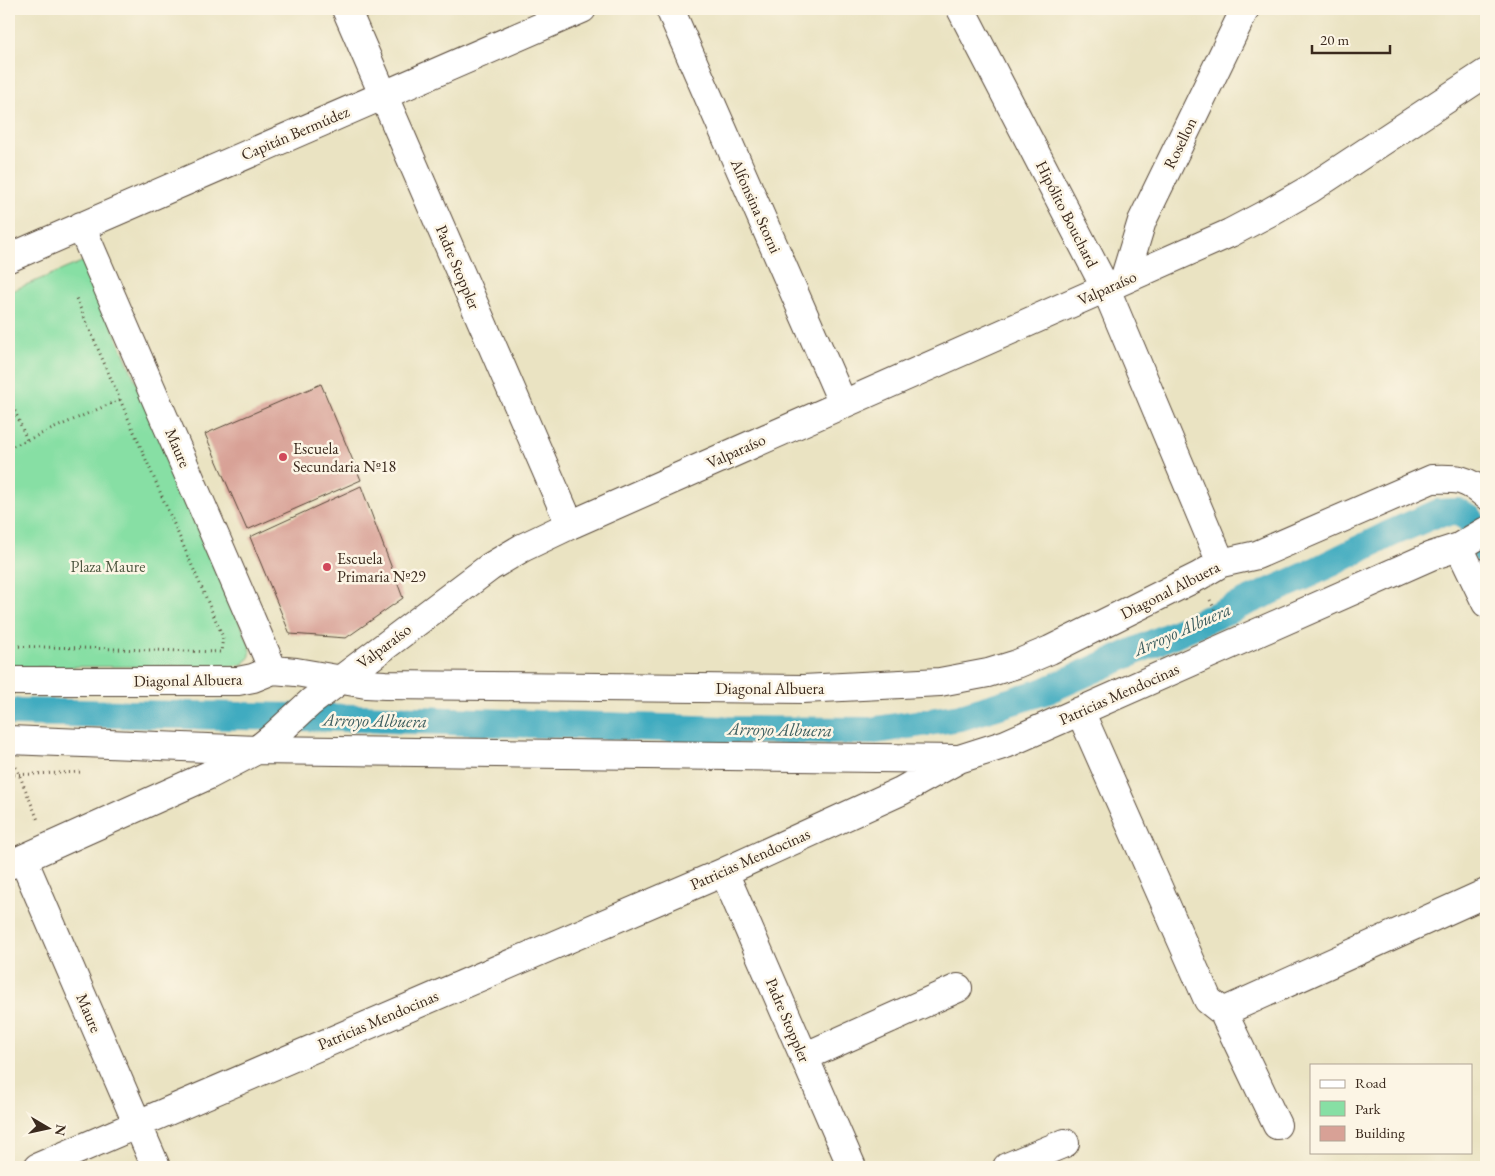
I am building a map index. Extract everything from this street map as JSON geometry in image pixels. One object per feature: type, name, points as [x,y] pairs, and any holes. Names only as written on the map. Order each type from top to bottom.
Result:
[{"type":"street","name":"Padre Stoppler","points":[[346,9],[570,525]]},
{"type":"street","name":"Capitán Bermúdez","points":[[9,258],[582,9]]},
{"type":"street","name":"Alfonsina Storni","points":[[670,9],[843,404]]},
{"type":"street","name":"Hipólito Bouchard","points":[[961,9],[1115,285],[1221,563]]},
{"type":"street","name":"Rosellon","points":[[1115,285],[1142,221],[1245,9]]},
{"type":"street","name":"Valparaíso","points":[[16,862],[209,776],[265,743],[310,702],[338,680],[490,567],[522,548],[570,525],[1230,233],[1310,189],[1486,73]]},
{"type":"street","name":"Maure","points":[[81,226],[152,386],[273,670]]},
{"type":"street","name":"Diagonal Albuera","points":[[9,681],[238,682],[273,670],[384,685],[803,689],[940,682],[988,673],[1017,664],[1050,650],[1199,576],[1221,563],[1257,555],[1432,479],[1454,478],[1471,483],[1486,495]]},
{"type":"street","points":[[1472,539],[1486,603]]},
{"type":"street","name":"Patricias Mendocinas","points":[[38,1167],[724,872],[901,791],[959,759],[1006,744],[1472,539]]},
{"type":"street","points":[[1080,711],[1208,1000],[1223,1012],[1277,1125]]},
{"type":"street","points":[[11,749],[265,743],[959,759]]},
{"type":"street","name":"Maure","points":[[16,862],[156,1167]]},
{"type":"street","name":"Padre Stoppler","points":[[724,872],[852,1167]]},
{"type":"street","points":[[1223,1012],[1486,894]]},
{"type":"street","points":[[804,1057],[958,988]]},
{"type":"street","points":[[1007,1167],[1065,1143]]},
{"type":"path","points":[[9,646],[221,652],[223,637],[75,296]]},
{"type":"path","points":[[9,448],[152,386]]},
{"type":"path","points":[[9,397],[27,440]]},
{"type":"path","points":[[1207,594],[1223,627]]},
{"type":"path","points":[[11,749],[38,820]]},
{"type":"green space","name":"Plaza Maure","points":[[84,261],[250,646],[250,656],[244,664],[234,666],[9,667],[9,292]]},
{"type":"building","name":"Escuela Secundaria Nº18","points":[[321,384],[361,480],[247,530],[205,434]]},
{"type":"building","name":"Escuela Primaria Nº29","points":[[361,486],[403,598],[346,638],[290,634],[250,537]]},
{"type":"waterway","name":"Arroyo Albuera","points":[[9,712],[358,718],[726,730],[870,731],[961,717],[1045,691],[1303,577],[1392,533],[1438,513],[1458,512],[1470,519],[1486,552]]},
{"type":"place","name":"Escuela Secundaria Nº18","points":[[283,457]]},
{"type":"place","name":"Escuela Primaria Nº29","points":[[327,567]]}]
